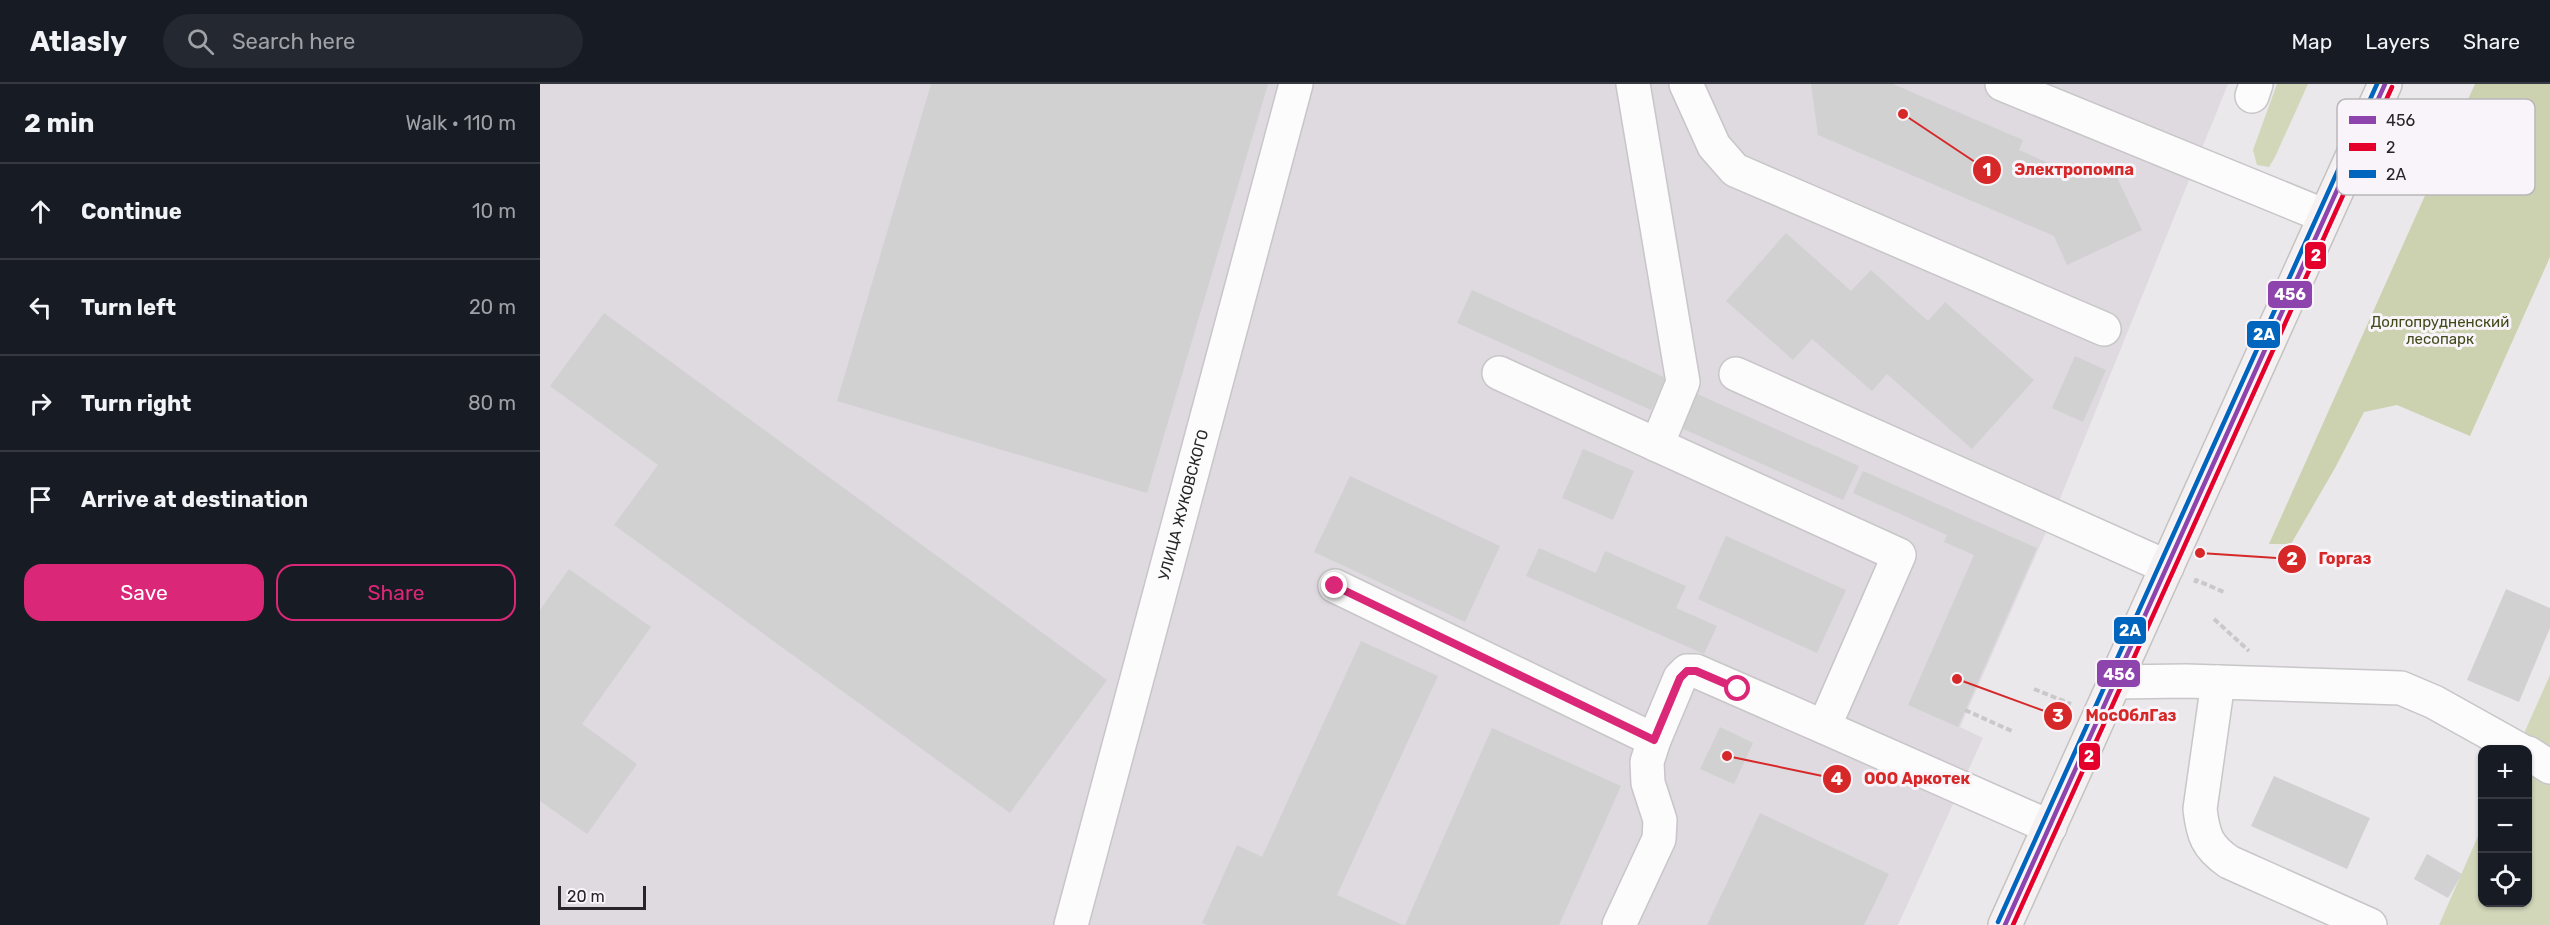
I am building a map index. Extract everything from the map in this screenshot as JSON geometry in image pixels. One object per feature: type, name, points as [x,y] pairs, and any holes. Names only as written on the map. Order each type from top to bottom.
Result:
[{"type":"main road","points":[[2378,99],[2385,84]]},
{"type":"main road","points":[[2005,925],[2337,190]]},
{"type":"street","name":"УЛИЦА ЖУКОВСКОГО","points":[[1071,925],[1296,84]]},
{"type":"street","points":[[1633,84],[1683,382],[1656,445]]},
{"type":"street","points":[[1686,84],[1714,146],[1735,170],[2104,329]]},
{"type":"street","points":[[2002,84],[2325,216]]},
{"type":"street","points":[[1499,373],[1899,555],[1824,727]]},
{"type":"street","points":[[1736,374],[2167,567]]},
{"type":"street","points":[[1335,586],[1654,740]]},
{"type":"street","points":[[1619,925],[1659,839],[1660,820],[1648,783],[1647,762],[1680,678],[1687,671],[1696,671],[2050,827]]},
{"type":"street","points":[[2115,682],[2218,682],[2401,688],[2434,702],[2511,745]]},
{"type":"street","points":[[2218,682],[2200,809],[2202,827],[2213,851],[2229,862],[2370,925]]},
{"type":"street","points":[[2532,755],[2550,766]]},
{"type":"path","points":[[2192,590],[2196,580],[2226,593]]},
{"type":"path","points":[[2034,689],[2070,705],[2075,695]]},
{"type":"path","points":[[1965,710],[2014,732]]},
{"type":"shaded area","points":[[540,84],[2228,84],[2053,516],[1960,727],[1983,738],[1898,925],[540,925]]},
{"type":"green space","points":[[2277,84],[2308,84],[2269,167],[2257,165],[2253,150]]},
{"type":"green space","name":"Долгопрудненский лесопарк","points":[[2475,84],[2550,84],[2550,257],[2470,436],[2397,405],[2364,412],[2291,544],[2269,544],[2425,195],[2535,195],[2535,99],[2468,99]]},
{"type":"green space","points":[[2550,675],[2550,925],[2439,925],[2478,836],[2478,907],[2532,907],[2532,745],[2519,745]]},
{"type":"building","points":[[931,84],[1268,84],[1147,493],[837,401]]},
{"type":"building","points":[[1811,84],[1893,84],[2023,140],[2019,150],[2086,179],[2112,167],[2142,230],[2067,265],[2054,236],[1818,135]]},
{"type":"building","points":[[1786,233],[1851,291],[1871,270],[1928,321],[1945,302],[2034,380],[1972,449],[1887,374],[1872,391],[1812,339],[1793,360],[1726,301]]},
{"type":"building","points":[[1472,290],[1666,378],[1651,410],[1457,323]]},
{"type":"building","points":[[604,313],[1107,680],[1010,813],[614,525],[658,465],[550,386]]},
{"type":"building","points":[[2075,356],[2106,370],[2083,422],[2052,408]]},
{"type":"building","points":[[1695,393],[1859,466],[1843,500],[1679,427]]},
{"type":"building","points":[[1583,449],[1634,471],[1613,520],[1562,498]]},
{"type":"building","points":[[1863,471],[2037,548],[1958,727],[1908,705],[1974,555],[1944,542],[1947,535],[1853,493]]},
{"type":"building","points":[[1350,476],[1500,546],[1465,622],[1314,552]]},
{"type":"building","points":[[1726,536],[1846,590],[1817,653],[1698,599]]},
{"type":"building","points":[[1539,548],[1596,573],[1605,551],[1686,586],[1676,608],[1717,626],[1704,654],[1526,576]]},
{"type":"building","points":[[569,569],[651,627],[582,724],[637,764],[587,834],[540,801],[540,610]]},
{"type":"building","points":[[2506,589],[2550,608],[2550,628],[2519,702],[2467,680]]},
{"type":"building","points":[[1361,641],[1438,676],[1337,895],[1403,925],[1207,925],[1202,923],[1237,845],[1262,857]]},
{"type":"building","points":[[1720,727],[1753,743],[1734,784],[1700,769]]},
{"type":"building","points":[[1492,728],[1621,786],[1559,925],[1405,925]]},
{"type":"building","points":[[2274,776],[2370,818],[2347,869],[2251,826]]},
{"type":"building","points":[[1760,813],[1889,874],[1864,925],[1707,925]]},
{"type":"building","points":[[2427,854],[2462,874],[2448,898],[2414,879]]},
{"type":"transit line","name":"2А","points":[[2370,99],[2377,84]]},
{"type":"transit line","name":"456","points":[[2378,99],[2385,84]]},
{"type":"transit line","name":"2","points":[[2387,99],[2392,87]]},
{"type":"transit line","name":"2А","points":[[1998,922],[2337,172]]},
{"type":"transit line","name":"456","points":[[2005,925],[2337,190]]},
{"type":"transit line","name":"2","points":[[2013,925],[2343,195]]},
{"type":"place","name":"Электропомпа","points":[[1903,114]]},
{"type":"place","name":"Горгаз","points":[[2200,553]]},
{"type":"place","name":"МосОблГаз","points":[[1957,679]]},
{"type":"place","name":"ООО Аркотек","points":[[1727,756]]},
{"type":"route","points":[[1335,586],[1654,740],[1680,678],[1687,671],[1696,671],[1738,689]]}]
